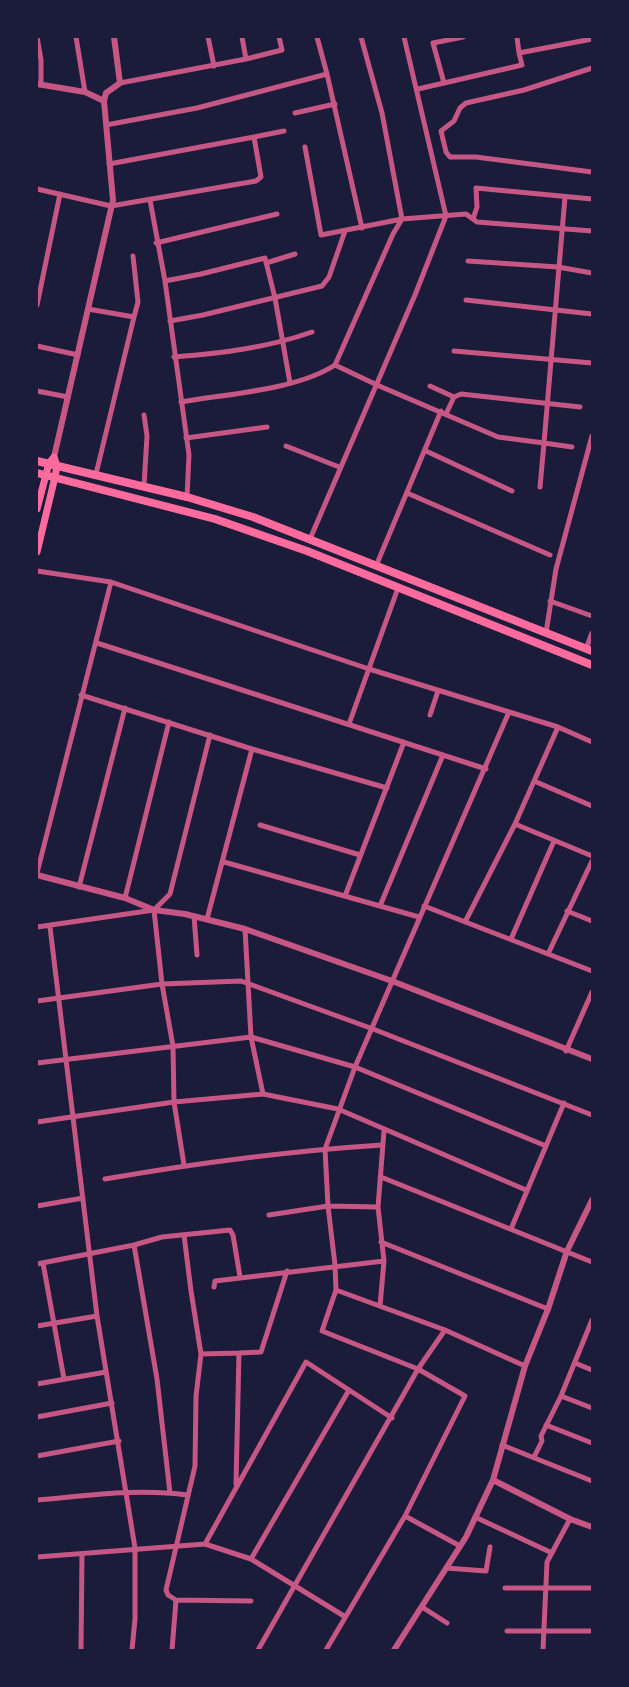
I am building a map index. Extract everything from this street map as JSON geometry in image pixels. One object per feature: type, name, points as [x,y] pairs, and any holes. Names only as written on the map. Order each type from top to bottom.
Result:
[{"type":"highway","points":[[37,461],[53,462],[253,517],[589,650]]},
{"type":"highway","points":[[41,474],[215,519],[307,551],[592,665]]},
{"type":"main road","points":[[37,509],[41,474],[53,462]]},
{"type":"main road","points":[[37,552],[55,477],[53,462]]},
{"type":"street","points":[[37,37],[41,60],[39,85],[85,92],[104,101]]},
{"type":"street","points":[[76,37],[85,92]]},
{"type":"street","points":[[114,37],[120,83]]},
{"type":"street","points":[[208,37],[214,66]]},
{"type":"street","points":[[242,37],[246,59]]},
{"type":"street","points":[[53,462],[113,200],[104,101],[106,93],[120,83],[214,66],[282,50],[279,37]]},
{"type":"street","points":[[317,37],[335,104],[362,228]]},
{"type":"street","points":[[181,402],[290,383],[318,375],[335,365],[402,219],[382,113],[361,37]]},
{"type":"street","points":[[310,539],[446,216],[404,37]]},
{"type":"street","points":[[444,83],[433,43],[463,37]]},
{"type":"street","points":[[418,89],[522,65],[517,37]]},
{"type":"street","points":[[519,52],[592,39]]},
{"type":"street","points":[[592,68],[524,90],[463,105],[454,121],[442,129],[442,140],[450,157],[476,157],[592,172]]},
{"type":"street","points":[[106,125],[197,108],[327,74]]},
{"type":"street","points":[[295,113],[335,104]]},
{"type":"street","points":[[110,164],[284,131]]},
{"type":"street","points":[[37,189],[111,206],[256,181],[261,177],[254,137]]},
{"type":"street","points":[[430,141],[442,140]]},
{"type":"street","points":[[305,147],[321,235],[402,219],[466,214],[477,222],[592,231]]},
{"type":"street","points":[[473,219],[477,207],[477,187],[592,199]]},
{"type":"street","points":[[37,305],[60,194]]},
{"type":"street","points":[[540,487],[565,197]]},
{"type":"street","points":[[150,200],[165,281],[186,438],[189,482],[187,497]]},
{"type":"street","points":[[156,243],[277,214]]},
{"type":"street","points":[[170,321],[275,298],[324,284],[345,231]]},
{"type":"street","points":[[266,263],[295,254]]},
{"type":"street","points":[[96,474],[135,317],[138,293],[133,256]]},
{"type":"street","points":[[165,281],[201,275],[265,258],[290,383]]},
{"type":"street","points":[[468,261],[558,267],[592,273]]},
{"type":"street","points":[[466,300],[592,314]]},
{"type":"street","points":[[88,309],[135,317]]},
{"type":"street","points":[[174,357],[230,352],[281,343],[312,332]]},
{"type":"street","points":[[37,346],[78,355]]},
{"type":"street","points":[[454,351],[592,363]]},
{"type":"street","points":[[335,365],[498,437],[572,447]]},
{"type":"street","points":[[430,386],[454,397]]},
{"type":"street","points":[[37,391],[68,397]]},
{"type":"street","points":[[376,566],[426,450],[454,397],[461,394],[580,407]]},
{"type":"street","points":[[144,415],[148,436],[144,486]]},
{"type":"street","points":[[186,438],[267,427]]},
{"type":"street","points":[[546,633],[556,569],[592,436]]},
{"type":"street","points":[[286,446],[340,467]]},
{"type":"street","points":[[426,450],[512,491]]},
{"type":"street","points":[[407,493],[550,555]]},
{"type":"street","points":[[37,571],[111,582],[438,691],[558,727],[592,741]]},
{"type":"street","points":[[111,582],[37,874],[125,898],[154,910],[194,916],[245,929],[392,981],[592,1059]]},
{"type":"street","points":[[349,724],[398,588]]},
{"type":"street","points":[[550,601],[592,616]]},
{"type":"street","points":[[589,650],[592,633]]},
{"type":"street","points":[[97,643],[486,769]]},
{"type":"street","points":[[430,715],[438,691]]},
{"type":"street","points":[[81,695],[387,788]]},
{"type":"street","points":[[79,887],[125,708]]},
{"type":"street","points":[[326,1650],[405,1516],[465,1396],[418,1369],[321,1331],[335,1290],[325,1149],[355,1068],[509,712]]},
{"type":"street","points":[[125,898],[169,722]]},
{"type":"street","points":[[465,922],[515,824],[558,727]]},
{"type":"street","points":[[37,927],[154,910],[170,894],[210,736]]},
{"type":"street","points":[[345,896],[404,743]]},
{"type":"street","points":[[207,919],[252,749]]},
{"type":"street","points":[[380,906],[443,755]]},
{"type":"street","points":[[534,781],[592,806]]},
{"type":"street","points":[[515,824],[592,859],[548,954]]},
{"type":"street","points":[[260,825],[360,855]]},
{"type":"street","points":[[511,939],[554,841]]},
{"type":"street","points":[[224,862],[419,917]]},
{"type":"street","points":[[424,906],[592,971]]},
{"type":"street","points":[[154,910],[162,984],[173,1046],[174,1102],[184,1166]]},
{"type":"street","points":[[567,911],[592,921]]},
{"type":"street","points":[[194,916],[197,955]]},
{"type":"street","points":[[50,927],[97,1315],[135,1548],[132,1650]]},
{"type":"street","points":[[245,929],[251,1037],[263,1094]]},
{"type":"street","points":[[37,1001],[162,984],[241,981],[373,1028],[592,1115]]},
{"type":"street","points":[[566,1051],[592,992]]},
{"type":"street","points":[[37,1063],[251,1037],[355,1068],[546,1146]]},
{"type":"street","points":[[37,1122],[174,1102],[263,1094],[338,1109],[526,1190]]},
{"type":"street","points":[[511,1229],[564,1103]]},
{"type":"street","points":[[380,1306],[384,1261],[378,1207],[384,1131]]},
{"type":"street","points":[[105,1179],[184,1166],[382,1145]]},
{"type":"street","points":[[381,1177],[592,1262]]},
{"type":"street","points":[[37,1206],[83,1198]]},
{"type":"street","points":[[394,1650],[460,1546],[493,1480],[526,1366],[567,1251],[591,1204]]},
{"type":"street","points":[[269,1215],[328,1206],[378,1207]]},
{"type":"street","points":[[64,1379],[40,1263],[162,1237],[232,1232],[240,1277]]},
{"type":"street","points":[[184,1235],[201,1354],[196,1396],[195,1466],[166,1590],[168,1595],[176,1600],[251,1601]]},
{"type":"street","points":[[381,1242],[548,1309]]},
{"type":"street","points":[[134,1245],[158,1379],[170,1493]]},
{"type":"street","points":[[214,1287],[215,1281],[240,1277],[384,1261]]},
{"type":"street","points":[[201,1354],[261,1352],[288,1271]]},
{"type":"street","points":[[335,1290],[445,1330],[526,1366]]},
{"type":"street","points":[[37,1326],[97,1315]]},
{"type":"street","points":[[534,1457],[546,1425],[590,1333],[592,1320]]},
{"type":"street","points":[[258,1650],[418,1369],[445,1330]]},
{"type":"street","points":[[236,1486],[239,1353]]},
{"type":"street","points":[[205,1544],[306,1362],[392,1418]]},
{"type":"street","points":[[575,1363],[592,1370]]},
{"type":"street","points":[[37,1384],[106,1372]]},
{"type":"street","points":[[251,1559],[349,1390]]},
{"type":"street","points":[[561,1396],[592,1408]]},
{"type":"street","points":[[37,1417],[112,1403]]},
{"type":"street","points":[[546,1425],[592,1443]]},
{"type":"street","points":[[37,1456],[119,1441]]},
{"type":"street","points":[[502,1445],[592,1481]]},
{"type":"street","points":[[493,1480],[570,1519],[592,1527]]},
{"type":"street","points":[[37,1500],[127,1493],[170,1493],[187,1496]]},
{"type":"street","points":[[405,1516],[460,1546]]},
{"type":"street","points":[[475,1517],[552,1553]]},
{"type":"street","points":[[542,1650],[547,1562],[570,1519]]},
{"type":"street","points":[[37,1557],[205,1544],[251,1559],[344,1616]]},
{"type":"street","points":[[446,1568],[486,1571],[490,1546]]},
{"type":"street","points":[[81,1650],[82,1554]]},
{"type":"street","points":[[505,1588],[592,1588]]},
{"type":"street","points":[[172,1650],[176,1600]]},
{"type":"street","points":[[422,1606],[447,1623]]},
{"type":"street","points":[[507,1631],[592,1631]]}]
